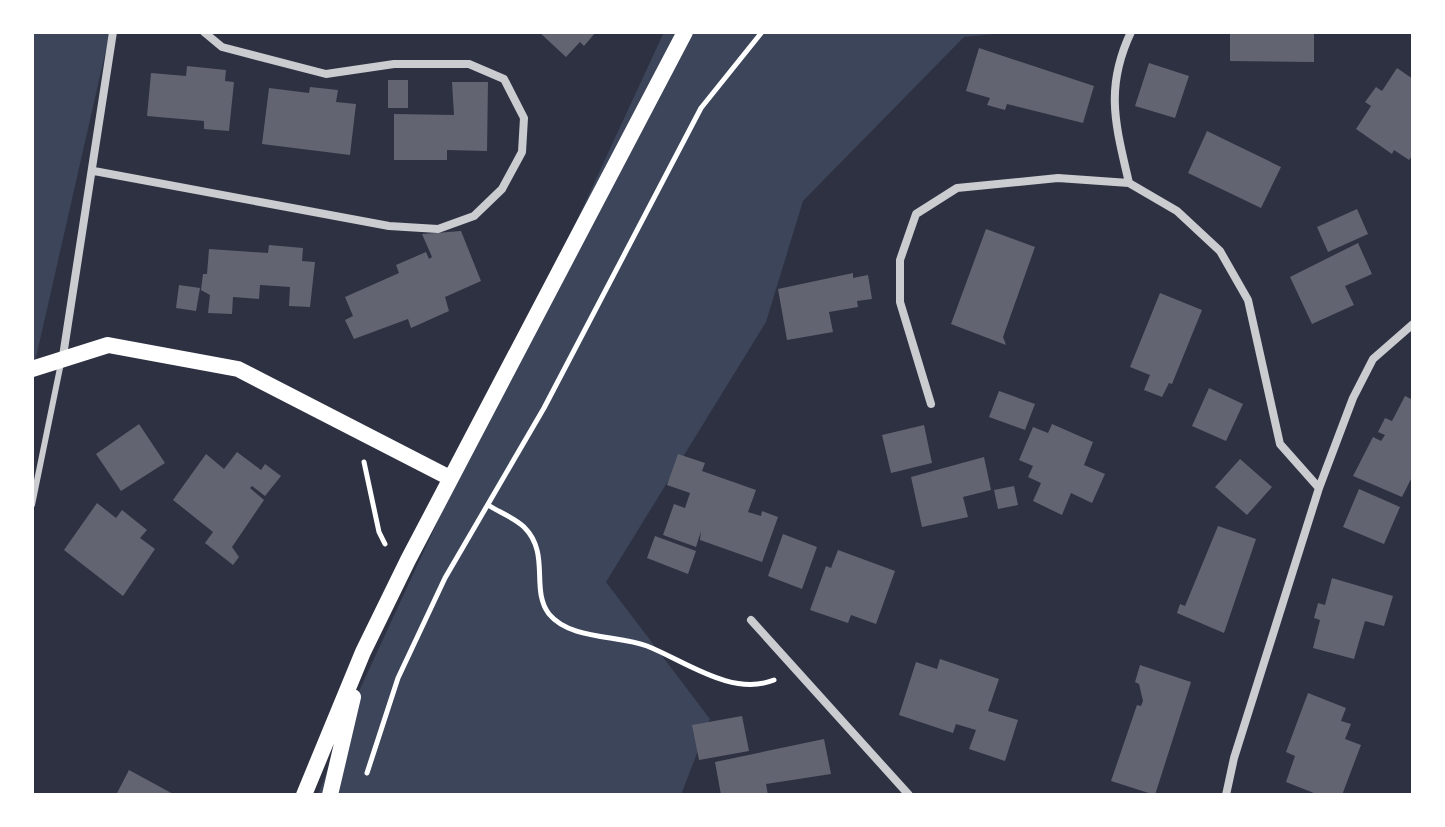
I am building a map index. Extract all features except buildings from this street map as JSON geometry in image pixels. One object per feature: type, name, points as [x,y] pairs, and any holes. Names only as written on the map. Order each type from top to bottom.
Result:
[{"type":"main road","points":[[304,795],[363,652],[450,478],[685,32]]},
{"type":"main road","points":[[32,369],[63,356],[108,345],[238,369],[450,478]]},
{"type":"main road","points":[[330,795],[363,652]]},
{"type":"street","points":[[63,356],[94,171],[113,32]]},
{"type":"street","points":[[94,171],[389,226],[438,229],[474,216],[502,189],[522,152],[524,118],[504,79],[469,64],[394,64],[326,74],[222,47],[204,32]]},
{"type":"street","points":[[1129,183],[1112,110],[1120,55],[1131,32]]},
{"type":"street","points":[[931,404],[900,302],[900,260],[916,214],[957,188],[1058,178],[1129,183],[1177,211],[1220,251],[1248,300],[1280,444],[1319,488]]},
{"type":"street","points":[[1226,795],[1234,758],[1319,488],[1353,398],[1373,359],[1413,324]]},
{"type":"street","points":[[751,620],[909,795]]},
{"type":"lane","points":[[32,505],[48,412],[63,356]]},
{"type":"path","points":[[364,780],[398,678],[445,578],[544,408],[701,108],[762,32]]},
{"type":"path","points":[[371,437],[362,466],[379,532],[388,549]]},
{"type":"path","points":[[488,505],[523,526],[537,546],[541,592],[549,614],[572,628],[646,646],[695,671],[759,686],[797,671]]},
{"type":"shaded area","points":[[32,32],[110,32],[35,362],[32,364]]},
{"type":"shaded area","points":[[664,32],[1015,32],[964,37],[803,201],[766,322],[606,582],[710,719],[681,795],[318,795],[353,704]]}]
